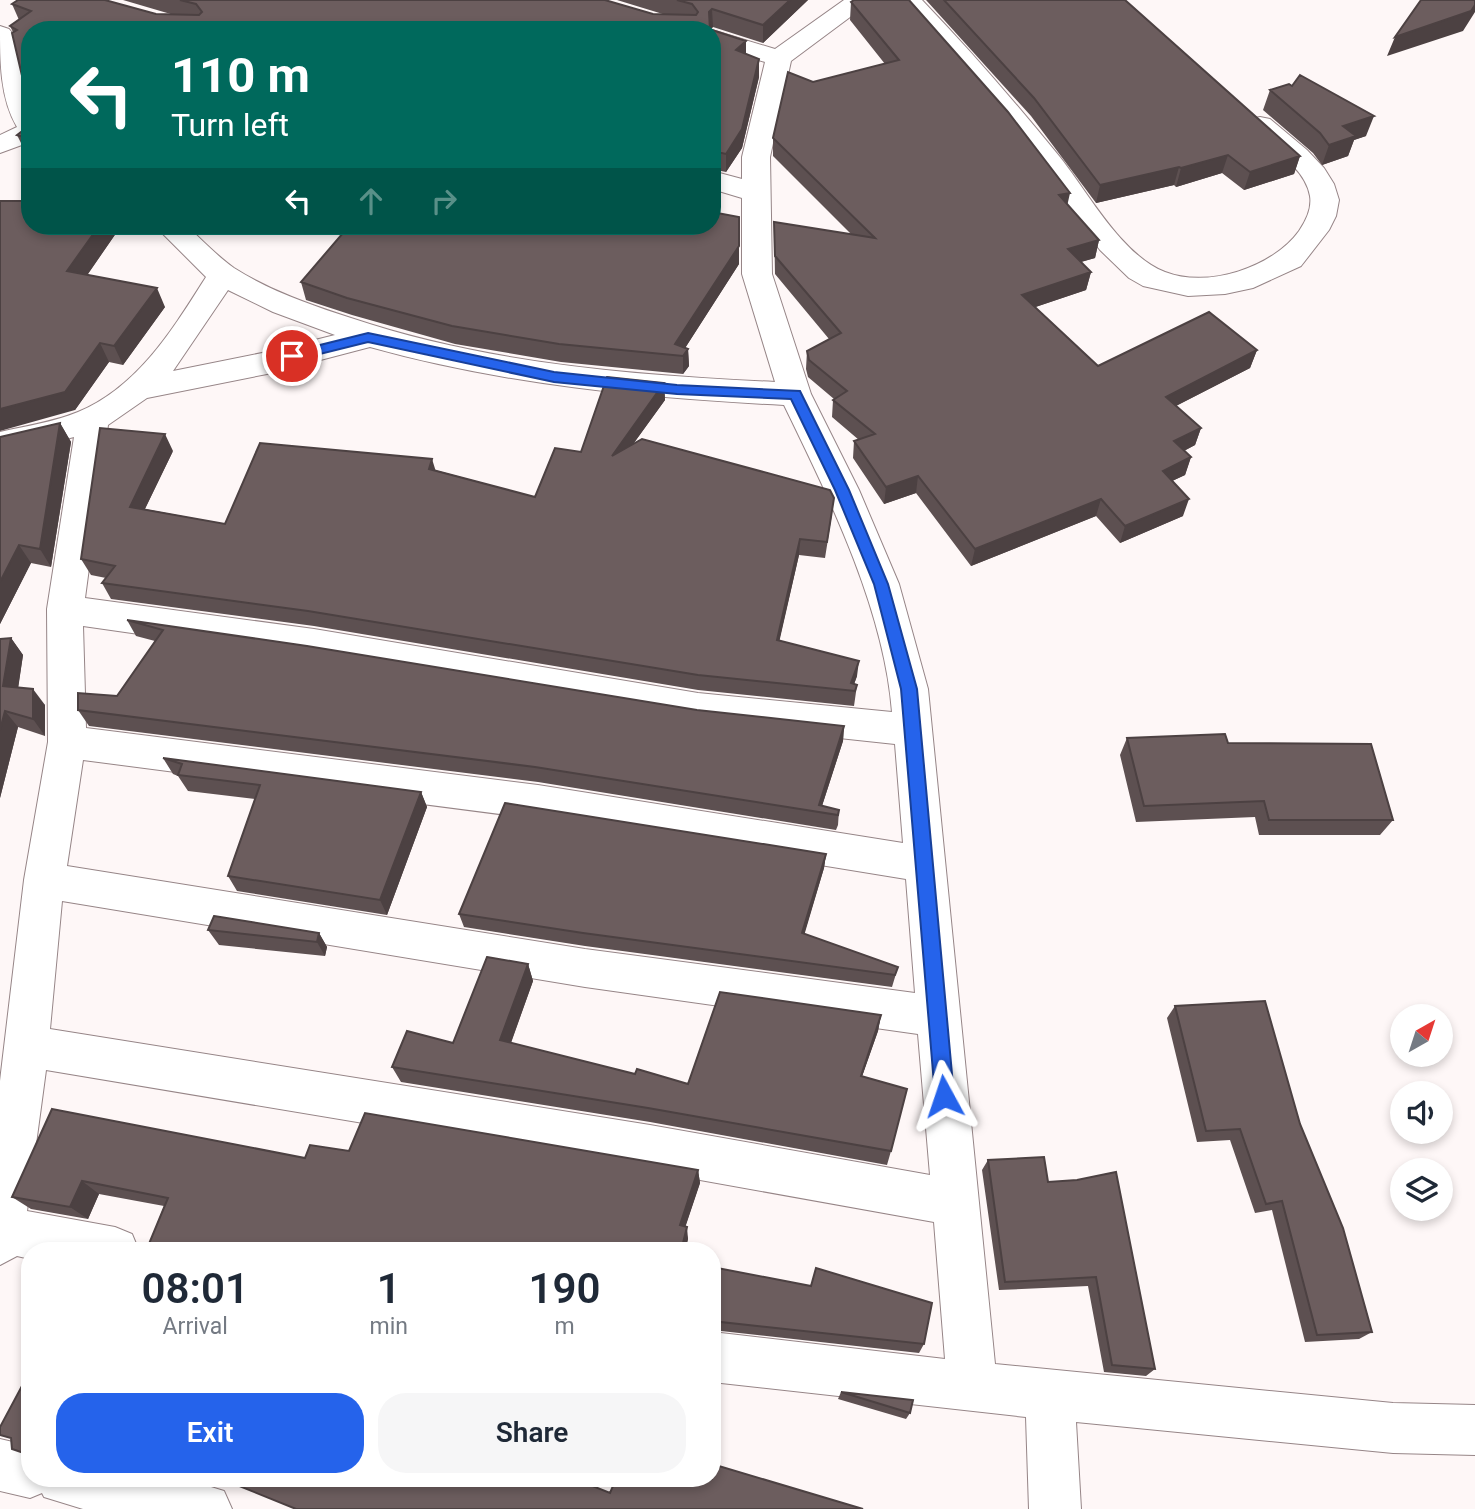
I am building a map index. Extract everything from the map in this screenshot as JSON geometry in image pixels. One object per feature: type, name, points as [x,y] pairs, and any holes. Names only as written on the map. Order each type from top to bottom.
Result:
[{"type":"street","points":[[860,0],[779,58],[755,157],[758,193],[757,274],[795,394],[842,490],[881,584],[909,689],[972,1387]]},
{"type":"street","points":[[908,0],[972,68],[1051,164],[1120,255],[1154,279],[1211,285],[1251,280],[1294,257],[1320,222],[1325,198],[1318,179],[1242,109]]},
{"type":"street","points":[[0,34],[21,114]]},
{"type":"street","points":[[721,41],[779,58]]},
{"type":"street","points":[[0,145],[21,136]]},
{"type":"street","points":[[721,183],[758,193]]},
{"type":"street","points":[[179,235],[223,274],[281,304],[368,337],[554,377],[677,389],[795,394]]},
{"type":"street","points":[[143,388],[185,334],[223,274]]},
{"type":"street","points":[[0,444],[93,418],[143,388],[267,363],[368,337]]},
{"type":"street","points":[[47,1242],[1,1236],[27,1046],[44,880],[67,741],[65,609],[93,418]]},
{"type":"street","points":[[65,609],[314,644],[698,708],[911,730]]},
{"type":"street","points":[[67,741],[538,802],[924,864]]},
{"type":"street","points":[[44,880],[585,968],[937,1016]]},
{"type":"street","points":[[27,1046],[650,1148],[954,1202]]},
{"type":"street","points":[[721,1358],[972,1387],[1393,1428],[1475,1430]]},
{"type":"street","points":[[1050,1395],[1055,1509]]},
{"type":"street","points":[[0,1465],[21,1470]]},
{"type":"street","points":[[100,1487],[206,1509]]},
{"type":"building","points":[[18,0],[105,0],[156,14],[199,15],[202,12],[196,4],[180,0],[605,0],[653,14],[696,15],[698,12],[692,4],[677,0],[790,0],[763,25],[712,9],[709,12],[710,21],[21,21],[21,71],[12,33],[17,30],[10,26],[31,11],[12,4]]},
{"type":"building","points":[[909,0],[1008,112],[1070,193],[1059,195],[1099,240],[1068,249],[1091,272],[1022,295],[1098,366],[1209,312],[1257,350],[1166,397],[1201,428],[1174,441],[1191,457],[1163,471],[1189,499],[1125,526],[1101,499],[975,549],[918,476],[886,487],[854,441],[875,434],[833,400],[847,391],[809,360],[807,351],[841,333],[775,256],[774,222],[875,238],[773,138],[788,72],[813,82],[899,60],[851,2]]},
{"type":"building","points":[[944,0],[1125,0],[1300,156],[1250,172],[1228,155],[1100,185],[1034,98]]},
{"type":"building","points":[[1421,0],[1475,0],[1475,5],[1471,11],[1395,37]]},
{"type":"building","points":[[721,33],[746,41],[736,50],[759,59],[742,129],[726,154],[721,153]]},
{"type":"building","points":[[1300,75],[1374,116],[1343,126],[1356,136],[1329,145],[1320,133],[1270,90],[1289,84],[1292,86]]},
{"type":"building","points":[[0,201],[21,201],[21,235],[93,235],[67,271],[157,288],[114,346],[100,343],[65,392],[0,409]]},
{"type":"building","points":[[721,214],[739,217],[739,246],[675,344],[688,349],[683,356],[559,344],[452,326],[347,298],[301,282],[341,235],[721,235]]},
{"type":"building","points":[[607,377],[664,383],[612,456],[642,439],[830,490],[834,498],[827,542],[800,539],[777,640],[859,661],[851,683],[857,685],[855,691],[698,675],[308,611],[102,583],[115,566],[81,559],[100,428],[165,434],[130,507],[225,524],[260,443],[432,459],[429,469],[535,497],[555,448],[581,452]]},
{"type":"building","points":[[60,423],[40,549],[19,545],[0,582],[0,437]]},
{"type":"building","points":[[127,620],[307,646],[697,710],[844,726],[819,805],[839,810],[838,815],[535,767],[78,710],[78,693],[117,696],[163,630]]},
{"type":"building","points":[[11,638],[3,686],[33,689],[33,719],[5,711],[0,730],[0,639]]},
{"type":"building","points":[[1225,734],[1228,743],[1371,744],[1393,820],[1269,820],[1264,801],[1144,806],[1127,738]]},
{"type":"building","points":[[163,758],[421,792],[380,900],[228,876],[260,785],[178,775],[182,764]]},
{"type":"building","points":[[505,803],[826,854],[802,933],[898,967],[895,975],[459,914]]},
{"type":"building","points":[[214,916],[319,933],[317,942],[208,930]]},
{"type":"building","points":[[487,957],[528,964],[500,1040],[635,1074],[637,1069],[688,1084],[720,992],[881,1015],[861,1076],[907,1089],[891,1151],[392,1067],[407,1031],[453,1043]]},
{"type":"building","points":[[1265,1001],[1300,1124],[1343,1228],[1372,1332],[1317,1335],[1282,1201],[1266,1204],[1240,1129],[1206,1131],[1175,1006]]},
{"type":"building","points":[[52,1109],[305,1158],[310,1145],[349,1151],[365,1113],[698,1170],[680,1225],[687,1227],[683,1242],[150,1242],[168,1198],[82,1181],[70,1207],[12,1197]]},
{"type":"building","points":[[1044,1157],[1048,1182],[1077,1180],[1116,1172],[1155,1369],[1112,1365],[1096,1277],[1005,1282],[988,1160]]},
{"type":"building","points":[[816,1268],[932,1303],[924,1344],[721,1322],[721,1269],[811,1286]]},
{"type":"building","points":[[21,1388],[21,1452],[12,1449],[11,1438],[0,1435],[0,1427]]},
{"type":"building","points":[[841,1392],[913,1400],[910,1413]]},
{"type":"building","points":[[721,1467],[863,1509],[296,1509],[242,1487],[595,1487],[610,1493],[613,1487],[721,1487]]},
{"type":"route","points":[[292,356],[368,337],[554,377],[677,389],[795,394],[842,490],[881,584],[909,689],[944,1096]]}]
